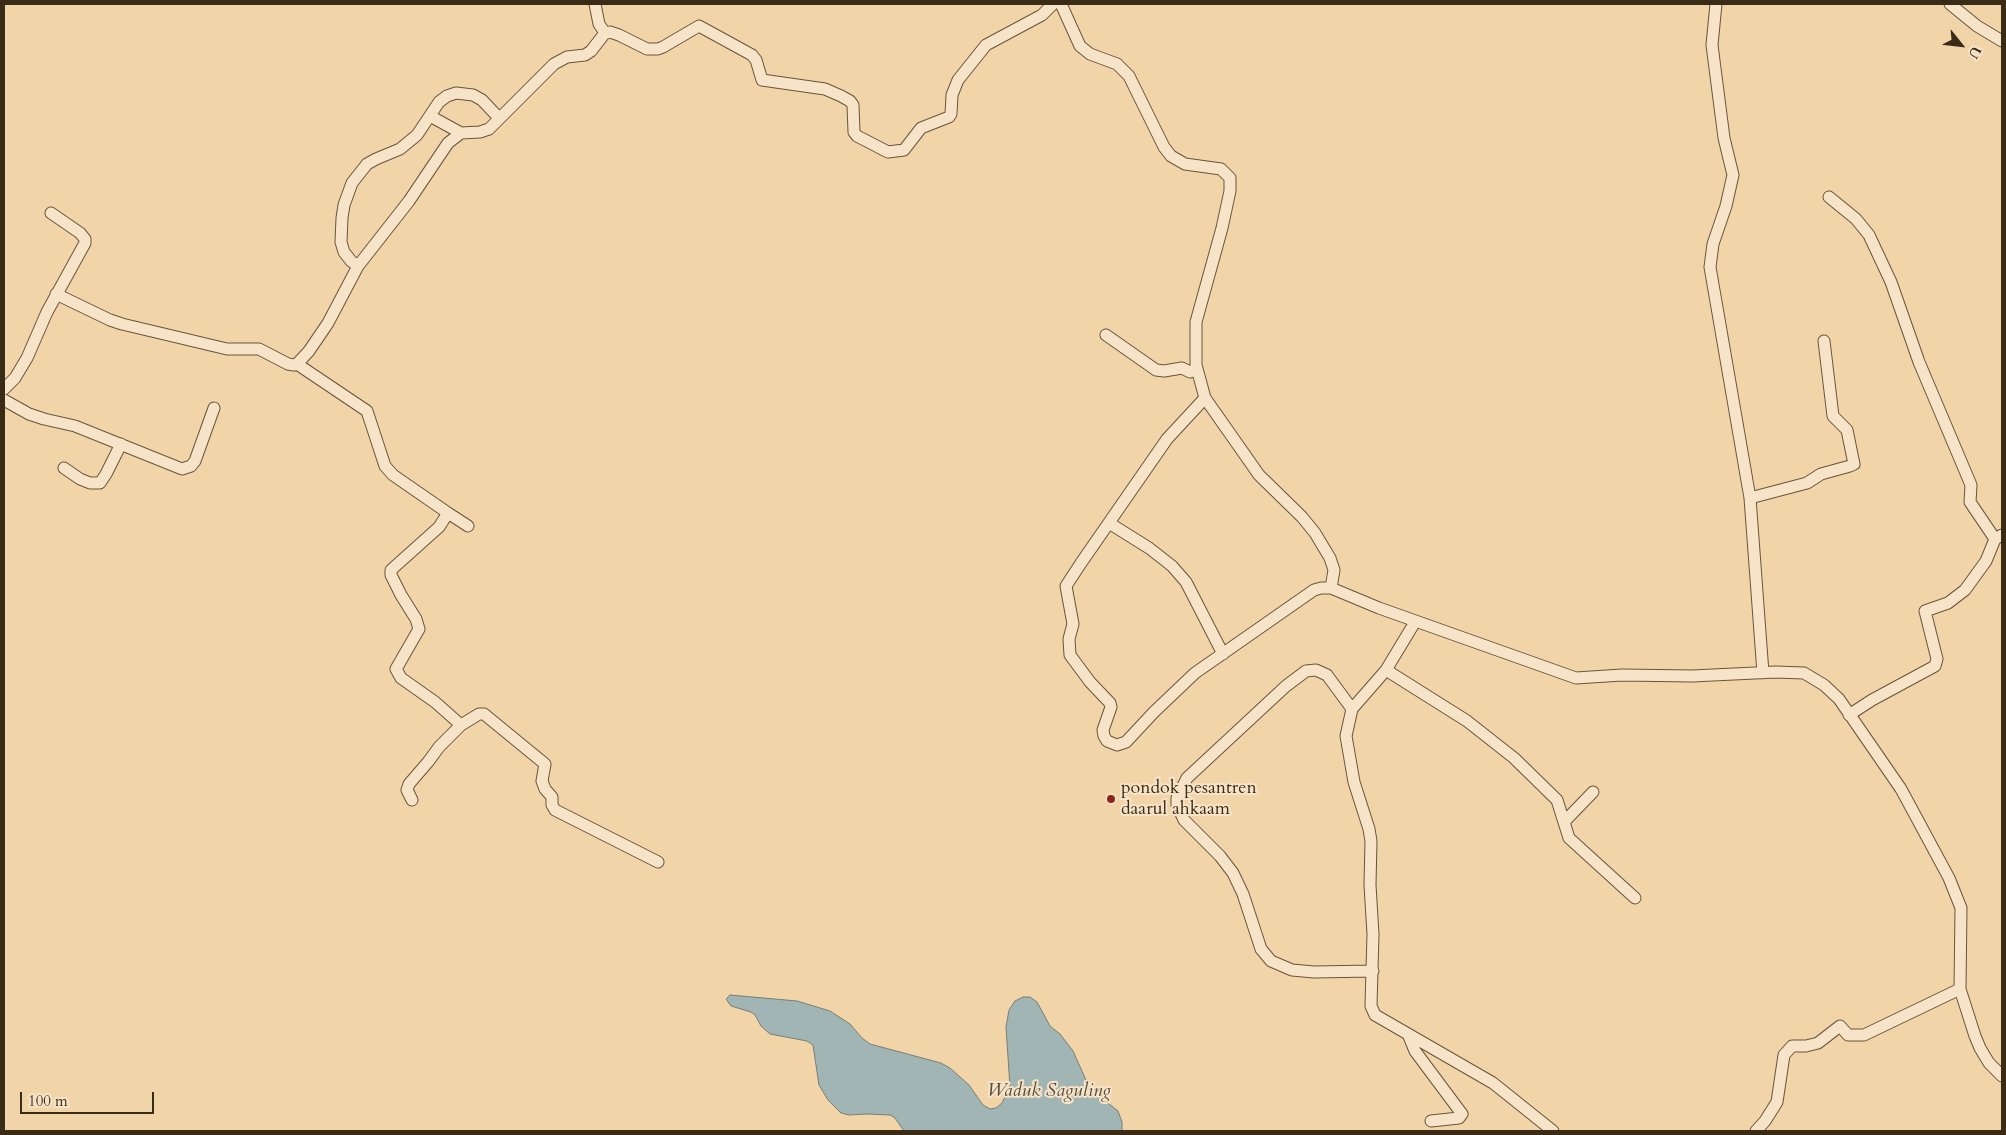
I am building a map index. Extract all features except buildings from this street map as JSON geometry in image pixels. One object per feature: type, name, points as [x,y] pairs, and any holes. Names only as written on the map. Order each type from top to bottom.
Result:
[{"type":"street","points":[[594,4],[599,24],[605,33]]},
{"type":"street","points":[[297,364],[309,351],[328,322],[358,266],[409,201],[448,143],[461,133],[485,131],[496,124],[499,118],[554,64],[567,57],[585,55],[605,33],[610,32],[619,35],[647,49],[653,49],[680,38],[696,28],[702,28],[752,55],[756,60],[761,79],[825,89],[850,101],[854,110],[854,132],[857,136],[888,152],[900,152],[907,148],[921,128],[949,118],[955,85],[986,45],[1042,15],[1053,4]]},
{"type":"street","points":[[1061,4],[1080,46],[1090,54],[1114,62],[1124,69],[1136,87],[1164,147],[1171,156],[1185,164],[1221,169],[1230,178],[1230,191],[1222,228],[1196,322],[1197,370],[1205,398],[1258,475],[1302,517],[1330,558],[1334,570],[1331,588]]},
{"type":"street","points":[[1716,4],[1712,45],[1724,138],[1733,175],[1726,206],[1713,244],[1710,266],[1750,498],[1763,673]]},
{"type":"street","points":[[1950,4],[1977,26],[2002,41]]},
{"type":"street","points":[[358,266],[344,252],[341,242],[344,205],[352,183],[367,164],[400,149],[417,135],[439,102],[456,92],[473,95],[482,100],[499,118]]},
{"type":"street","points":[[430,116],[461,133]]},
{"type":"street","points":[[1829,198],[1856,219],[1869,235],[1891,282],[1919,362],[1942,412],[1971,485],[1970,502],[1999,537],[1986,561],[1965,590],[1948,602],[1924,611],[1937,659],[1936,664],[1872,700],[1850,715]]},
{"type":"street","points":[[4,389],[15,378],[27,358],[56,294],[85,239],[80,233],[51,213]]},
{"type":"street","points":[[56,294],[122,324],[218,347],[237,350],[258,349],[288,364],[297,364],[367,411],[385,466],[393,475],[468,526]]},
{"type":"street","points":[[1106,336],[1156,370],[1164,371],[1182,368],[1190,372],[1197,370]]},
{"type":"street","points":[[1750,498],[1808,483],[1821,474],[1854,464],[1847,430],[1833,416],[1824,341]]},
{"type":"street","points":[[1205,398],[1167,439],[1068,582],[1066,592],[1073,617],[1073,630],[1069,639],[1070,655],[1071,659],[1090,682],[1110,703],[1103,730],[1107,741],[1117,745],[1126,742],[1195,673],[1314,590],[1331,588],[1415,622],[1576,678],[1622,675],[1692,676],[1797,672],[1811,676],[1833,692],[1900,789],[1954,888],[1960,908],[1960,989],[1975,1036],[1989,1063],[2002,1076]]},
{"type":"street","points":[[4,400],[29,414],[75,426],[178,468],[187,468],[195,461],[214,408]]},
{"type":"street","points":[[64,468],[80,479],[90,483],[100,483],[120,444]]},
{"type":"street","points":[[448,513],[439,526],[391,570],[391,575],[401,595],[416,619],[418,629],[396,669],[401,678],[435,702],[461,725]]},
{"type":"street","points":[[1109,523],[1149,548],[1172,566],[1186,582],[1223,654]]},
{"type":"street","points":[[1415,622],[1386,670],[1352,710],[1346,736],[1354,782],[1371,840],[1372,1012],[1493,1083],[1553,1131]]},
{"type":"street","points":[[1352,710],[1327,675],[1316,670],[1306,671],[1286,686],[1186,778],[1177,798],[1177,805],[1184,820],[1220,856],[1233,873],[1243,894],[1261,949],[1271,960],[1292,970],[1373,971]]},
{"type":"street","points":[[1386,670],[1468,721],[1514,758],[1556,800],[1569,838],[1635,898]]},
{"type":"street","points":[[412,800],[407,790],[408,785],[439,747],[461,725],[480,714],[487,716],[545,764],[542,781],[545,789],[552,797],[552,805],[555,810],[658,862]]},
{"type":"street","points":[[1564,822],[1593,792]]},
{"type":"street","points":[[1756,1131],[1765,1122],[1776,1102],[1784,1055],[1792,1046],[1814,1044],[1840,1026],[1848,1035],[1864,1034],[1883,1027],[1960,989]]},
{"type":"street","points":[[1408,1034],[1415,1051],[1462,1114],[1459,1118],[1431,1121]]},
{"type":"water","name":"Waduk Saguling","points":[[730,995],[797,1001],[830,1011],[850,1024],[870,1044],[941,1063],[950,1068],[969,1085],[983,1105],[990,1109],[996,1108],[1002,1103],[1010,1087],[1006,1027],[1009,1010],[1015,1001],[1023,997],[1030,997],[1037,1002],[1050,1026],[1060,1034],[1073,1051],[1090,1089],[1118,1111],[1122,1122],[1122,1131],[904,1131],[895,1118],[890,1115],[849,1115],[841,1113],[828,1100],[819,1085],[813,1045],[807,1041],[770,1034],[761,1026],[755,1015],[751,1012],[731,1006],[726,999]]},
{"type":"place","name":"pondok pesantren daarul ahkaam","points":[[1111,799]]}]
